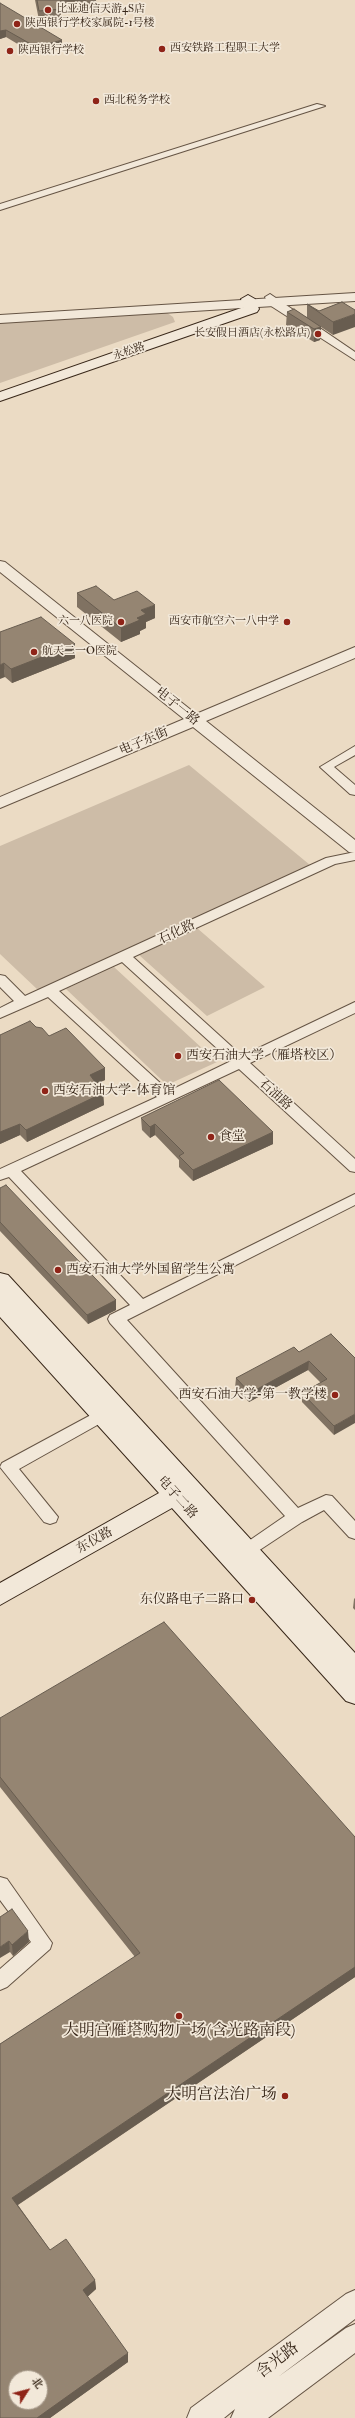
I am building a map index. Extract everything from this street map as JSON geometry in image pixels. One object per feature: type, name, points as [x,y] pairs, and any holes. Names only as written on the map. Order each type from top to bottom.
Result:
[{"type":"main road","name":"永松路","points":[[0,390],[236,307],[244,302],[252,309],[0,397]]},
{"type":"main road","name":"电子二路","points":[[0,1281],[355,1694]]},
{"type":"main road","name":"电子二路","points":[[0,1303],[102,1415],[246,1552],[355,1670]]},
{"type":"main road","name":"东仪路","points":[[0,1579],[178,1487]]},
{"type":"main road","name":"东仪路","points":[[0,1595],[178,1487]]},
{"type":"street","points":[[0,207],[320,106]]},
{"type":"street","name":"永松路","points":[[244,302],[355,292]]},
{"type":"street","name":"永松路","points":[[271,300],[355,296]]},
{"type":"street","points":[[271,300],[355,357]]},
{"type":"street","points":[[0,319],[244,302]]},
{"type":"street","name":"电子一路","points":[[0,565],[355,848]]},
{"type":"street","name":"电子东街","points":[[0,803],[355,652]]},
{"type":"street","points":[[355,750],[326,768],[355,791]]},
{"type":"street","name":"石化路","points":[[0,1013],[48,990],[125,957],[331,861],[355,856]]},
{"type":"street","name":"石油路","points":[[125,957],[355,1167]]},
{"type":"street","points":[[0,979],[23,1002]]},
{"type":"street","points":[[48,990],[167,1098]]},
{"type":"street","points":[[141,1307],[5,1172],[167,1098],[355,1007]]},
{"type":"street","points":[[296,1517],[116,1319],[355,1199]]},
{"type":"street","points":[[50,1517],[8,1467],[102,1415]]},
{"type":"street","points":[[246,1552],[296,1517],[326,1501],[355,1532]]},
{"type":"street","points":[[0,1886],[43,1943],[0,1981]]},
{"type":"street","name":"含光路","points":[[201,2418],[355,2303]]},
{"type":"street","name":"含光路","points":[[246,2418],[355,2337]]},
{"type":"shaded area","points":[[166,312],[173,317],[175,322],[0,383],[0,322]]},
{"type":"shaded area","points":[[189,765],[310,865],[38,990],[0,954],[0,846]]},
{"type":"shaded area","points":[[197,928],[265,987],[207,1016],[139,955]]},
{"type":"shaded area","points":[[114,967],[217,1062],[167,1085],[66,989]]},
{"type":"building","points":[[37,0],[86,0],[60,1],[61,9],[39,11]]},
{"type":"building","points":[[0,3],[62,40],[36,47],[6,30],[0,31]]},
{"type":"building","points":[[342,302],[355,310],[355,314],[333,322],[307,304],[319,311]]},
{"type":"building","points":[[294,309],[321,327],[314,329],[287,312]]},
{"type":"building","points":[[96,586],[114,600],[137,591],[155,605],[141,610],[146,614],[137,618],[140,620],[121,628],[77,593]]},
{"type":"building","points":[[41,617],[75,644],[11,669],[4,663],[0,665],[0,632]]},
{"type":"building","name":"西安石油大学-体育馆","points":[[30,1021],[36,1027],[42,1028],[49,1036],[66,1028],[105,1068],[90,1075],[103,1093],[26,1130],[20,1124],[0,1132],[0,1035]]},
{"type":"building","name":"食堂","points":[[219,1080],[273,1132],[193,1170],[179,1156],[184,1153],[155,1124],[150,1127],[141,1118]]},
{"type":"building","name":"西安石油大学外国留学生公寓","points":[[6,1185],[116,1300],[87,1315],[0,1222],[0,1188]]},
{"type":"building","name":"西安石油大学-第一教学楼","points":[[331,1334],[355,1358],[355,1414],[334,1426],[302,1393],[327,1379],[309,1361],[250,1393],[236,1378],[294,1347],[299,1352]]},
{"type":"building","name":"大明宫雁塔购物广场(含光路南段)","points":[[164,1622],[355,1837],[355,1967],[12,2198],[50,2250],[66,2239],[95,2280],[83,2290],[128,2353],[37,2418],[0,2418],[0,2044],[140,1953],[0,1777],[0,1718]]},
{"type":"building","points":[[12,1909],[28,1931],[12,1945],[9,1941],[0,1947],[0,1917]]},
{"type":"place","name":"比亚迪信天游4S店","points":[[48,10]]},
{"type":"place","name":"陕西银行学校家属院-1号楼","points":[[17,24]]},
{"type":"place","name":"西安铁路工程职工大学","points":[[162,49]]},
{"type":"place","name":"陕西银行学校","points":[[10,51]]},
{"type":"place","name":"西北税务学校","points":[[96,101]]},
{"type":"place","name":"长安假日酒店(永松路店)","points":[[318,334]]},
{"type":"place","name":"六一八医院","points":[[121,622]]},
{"type":"place","name":"西安市航空六一八中学","points":[[287,622]]},
{"type":"place","name":"航天二一O医院","points":[[34,652]]},
{"type":"place","name":"西安石油大学（雁塔校区）","points":[[178,1056]]},
{"type":"place","name":"西安石油大学-体育馆","points":[[45,1091]]},
{"type":"place","name":"食堂","points":[[211,1137]]},
{"type":"place","name":"西安石油大学外国留学生公寓","points":[[58,1270]]},
{"type":"place","name":"西安石油大学-第一教学楼","points":[[335,1395]]},
{"type":"place","name":"东仪路电子二路口","points":[[252,1600]]},
{"type":"place","name":"大明宫雁塔购物广场(含光路南段)","points":[[179,2016]]},
{"type":"place","name":"大明宫法治广场","points":[[285,2096]]}]
